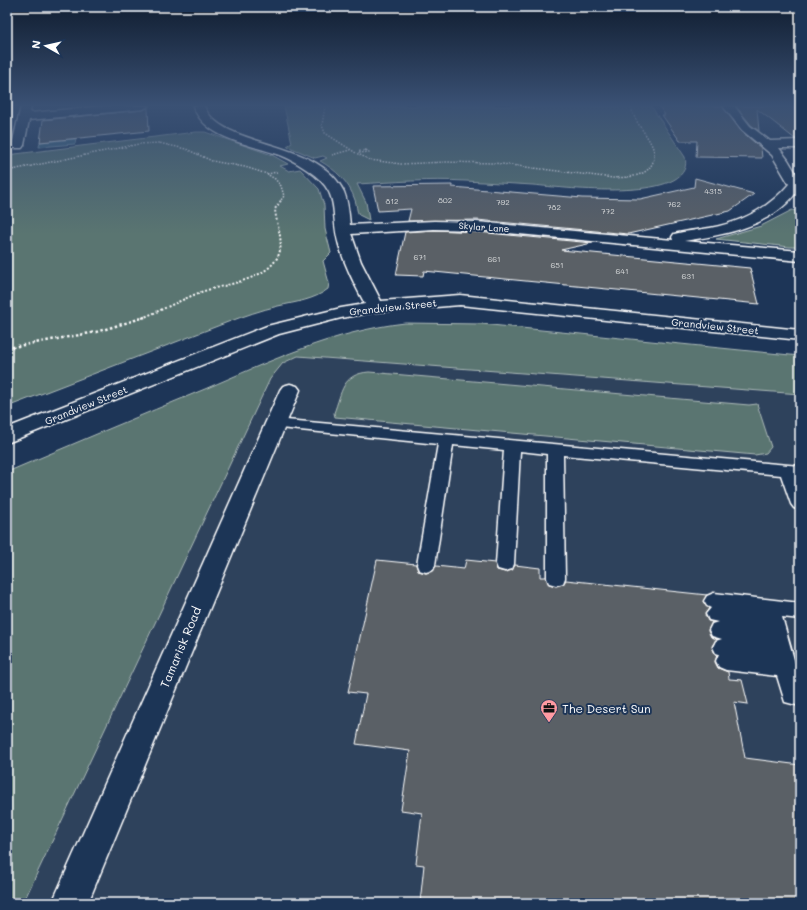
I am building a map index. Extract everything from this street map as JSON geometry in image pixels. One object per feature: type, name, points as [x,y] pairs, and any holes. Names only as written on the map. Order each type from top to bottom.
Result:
[{"type":"street","points":[[274,148],[290,154],[323,175],[333,184],[342,205],[342,230],[347,246],[375,307]]},
{"type":"street","points":[[771,148],[782,160],[798,187]]},
{"type":"street","name":"Skylar Lane","points":[[624,240],[680,237],[726,228],[752,220],[776,207],[798,187]]},
{"type":"street","name":"Skylar Lane","points":[[342,230],[456,225],[800,256]]},
{"type":"street","name":"Grandview Street","points":[[7,436],[273,330],[341,313],[375,307],[460,300],[800,335]]},
{"type":"street","name":"Tamarisk Road","points":[[70,903],[290,390]]},
{"type":"lane","points":[[275,424],[794,471],[800,504]]},
{"type":"lane","points":[[426,565],[446,440]]},
{"type":"lane","points":[[505,564],[512,446]]},
{"type":"lane","points":[[555,449],[556,578]]},
{"type":"lane","points":[[778,637],[800,611]]},
{"type":"lane","points":[[720,631],[778,637]]},
{"type":"lane","points":[[720,631],[778,637]]},
{"type":"lane","points":[[720,631],[778,637]]},
{"type":"lane","points":[[778,637],[793,695],[800,696]]},
{"type":"path","points":[[7,171],[116,148]]},
{"type":"path","points":[[7,348],[89,333],[121,325],[148,316],[201,292],[261,272],[276,261],[281,242],[280,229],[275,209],[284,196],[282,187],[267,174],[245,167],[211,161],[184,148]]},
{"type":"path","points":[[348,148],[371,160],[385,163],[481,163],[523,166],[594,177],[625,177],[647,170],[654,160],[654,148]]},
{"type":"shaded area","points":[[297,356],[800,394],[800,903],[23,903],[270,379],[283,363]]},
{"type":"green space","points":[[61,148],[253,148],[272,155],[288,164],[280,166],[289,171],[300,169],[319,189],[324,205],[325,229],[331,253],[323,261],[329,283],[328,289],[311,298],[265,309],[234,320],[7,407],[7,155]]},
{"type":"green space","points":[[293,148],[679,148],[685,157],[683,172],[670,182],[648,187],[622,190],[594,190],[452,180],[357,184],[366,202],[369,220],[359,215],[356,202],[346,182],[331,168],[320,161],[327,158],[323,156],[315,158]]},
{"type":"green space","points":[[792,210],[796,211],[800,222],[800,247],[716,239],[761,226]]},
{"type":"green space","points":[[405,323],[481,324],[800,356],[800,394],[298,356],[283,363],[270,379],[23,903],[7,903],[7,472],[303,348],[353,333]]},
{"type":"green space","points":[[369,372],[749,405],[757,404],[771,447],[766,453],[755,455],[335,417],[334,413],[344,385],[353,376],[360,373]]},
{"type":"building","points":[[697,148],[761,148],[762,158],[696,157]]},
{"type":"building","points":[[695,178],[754,194],[730,211],[628,234],[477,220],[408,221],[411,209],[378,211],[373,186],[452,185],[452,187],[582,198],[640,199],[694,187]]},
{"type":"building","points":[[434,230],[477,232],[592,243],[561,250],[750,268],[759,304],[424,271],[423,276],[396,275],[405,232]]},
{"type":"building","name":"The Desert Sun","points":[[377,560],[416,564],[418,571],[426,573],[433,571],[436,566],[464,569],[466,560],[495,563],[497,570],[505,572],[512,570],[515,565],[540,568],[540,577],[546,577],[549,584],[556,586],[563,584],[566,580],[707,595],[703,602],[709,608],[705,615],[708,621],[712,622],[708,631],[711,637],[717,639],[712,646],[715,654],[717,655],[715,662],[718,668],[728,672],[729,679],[742,680],[748,704],[734,702],[745,758],[800,765],[800,903],[420,903],[424,865],[416,864],[422,813],[401,810],[410,751],[356,744],[366,694],[348,692]]},
{"type":"place","name":"The Desert Sun","points":[[549,723]]}]
